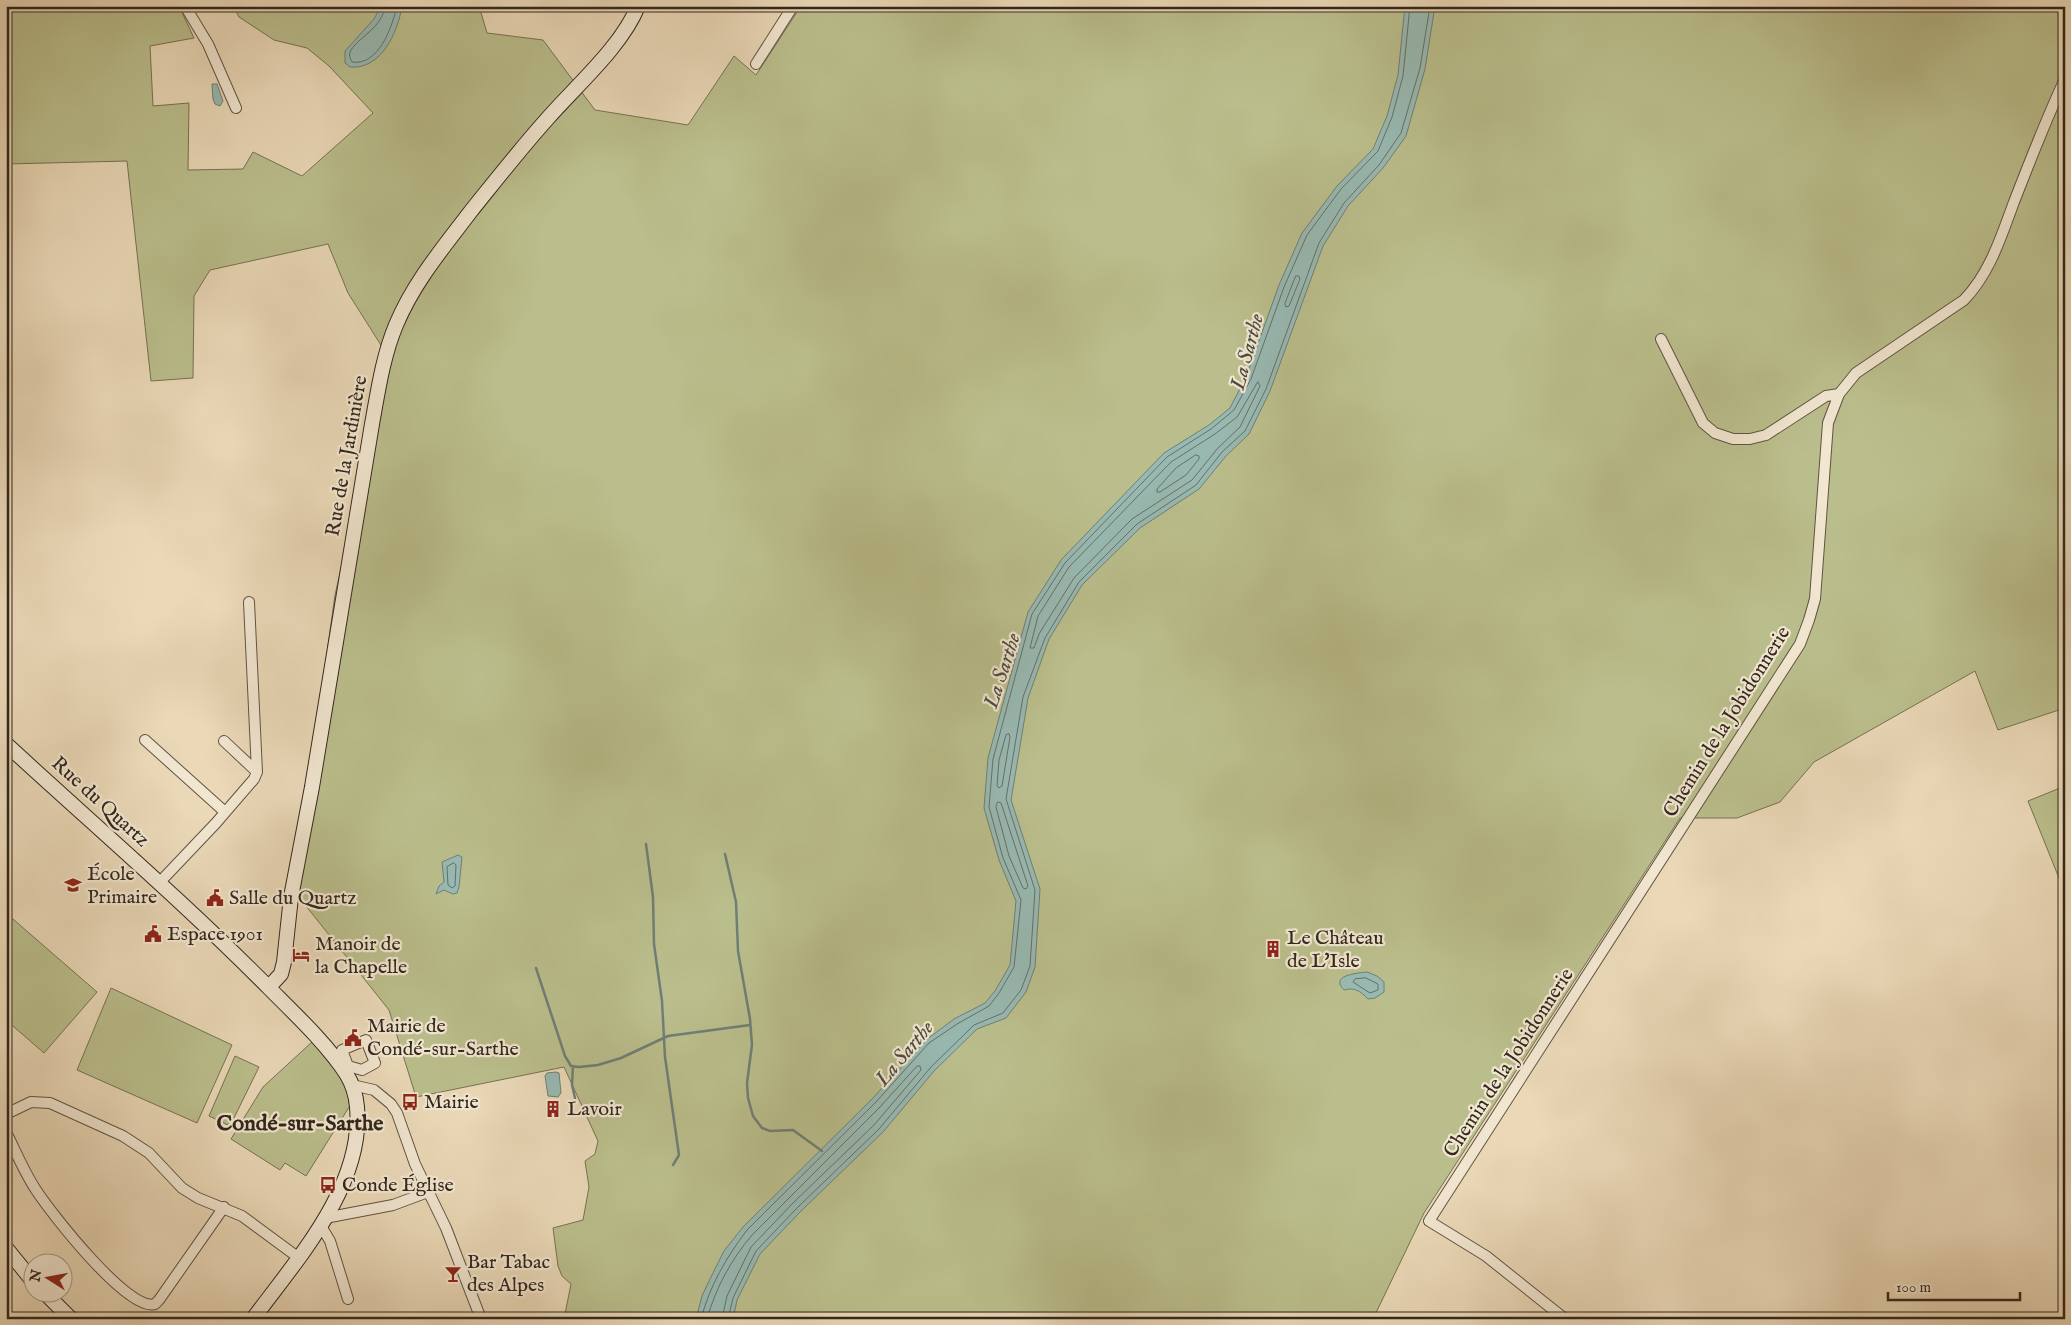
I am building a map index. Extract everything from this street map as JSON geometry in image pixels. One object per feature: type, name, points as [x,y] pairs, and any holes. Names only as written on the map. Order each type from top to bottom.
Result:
[{"type":"street","points":[[185,6],[208,44],[236,108]]},
{"type":"street","name":"Rue de la Jardinière","points":[[268,987],[281,974],[284,962],[291,897],[312,788],[372,424],[383,369],[395,327],[415,287],[432,262],[530,137],[617,41],[634,17],[638,6]]},
{"type":"street","points":[[756,64],[793,6]]},
{"type":"street","name":"Chemin de la Jobidonnerie","points":[[1565,1319],[1486,1256],[1429,1221],[1800,644],[1810,620],[1815,599],[1828,424],[1839,394],[1856,373],[1964,300],[1977,286],[1991,262],[2049,112],[2065,79]]},
{"type":"street","points":[[1661,339],[1703,423],[1715,433],[1733,439],[1750,440],[1766,435],[1826,396],[1839,394]]},
{"type":"street","points":[[159,882],[226,812],[254,779],[256,772],[249,602]]},
{"type":"street","points":[[145,740],[226,812]]},
{"type":"street","points":[[224,741],[256,772]]},
{"type":"street","name":"Rue du Quartz","points":[[6,744],[159,882],[268,987],[340,1064],[352,1085],[357,1106],[355,1145],[340,1190],[323,1222],[299,1258],[253,1319]]},
{"type":"street","points":[[352,1085],[374,1090],[391,1104],[401,1121],[413,1158],[446,1228],[481,1319]]},
{"type":"street","points":[[6,1114],[31,1102],[50,1102],[136,1144],[149,1153],[182,1188],[198,1198],[224,1207],[242,1216],[299,1258]]},
{"type":"street","points":[[6,1132],[27,1174],[48,1206],[103,1272],[122,1289],[145,1305],[155,1304],[160,1300],[224,1207]]},
{"type":"street","points":[[348,1299],[323,1222],[393,1205],[428,1192]]},
{"type":"street","points":[[6,1248],[22,1268]]},
{"type":"street","points":[[54,1302],[71,1319]]},
{"type":"green space","points":[[6,6],[179,6],[194,38],[150,46],[153,106],[189,103],[188,170],[243,169],[253,152],[302,176],[373,113],[329,66],[307,48],[274,40],[239,17],[233,6],[479,6],[487,33],[543,40],[595,110],[688,125],[734,56],[756,75],[801,6],[2065,6],[2065,708],[1998,730],[1975,671],[1814,762],[1780,802],[1737,818],[1680,818],[1424,1213],[1373,1319],[564,1319],[571,1284],[562,1276],[558,1266],[553,1228],[583,1220],[589,1187],[585,1161],[595,1154],[598,1141],[564,1067],[416,1097],[389,1010],[294,891],[335,595],[371,437],[386,353],[348,293],[328,244],[210,270],[194,296],[193,378],[151,381],[127,161],[6,164]]},
{"type":"green space","points":[[2065,786],[2065,893],[2028,801]]},
{"type":"green space","points":[[6,913],[97,992],[44,1053],[6,1020]]},
{"type":"green space","points":[[111,988],[232,1045],[197,1123],[77,1070]]},
{"type":"green space","points":[[312,1042],[343,1080],[351,1104],[306,1176],[285,1163],[280,1170],[231,1139],[263,1087]]},
{"type":"green space","points":[[235,1056],[259,1067],[230,1126],[209,1116]]},
{"type":"water","points":[[381,6],[402,6],[392,38],[379,56],[371,62],[361,66],[350,67],[345,63],[345,51],[374,19]]},
{"type":"water","points":[[1405,6],[1435,6],[1425,69],[1406,136],[1383,168],[1348,206],[1323,246],[1270,391],[1249,434],[1226,456],[1199,489],[1140,528],[1082,585],[1049,639],[1028,698],[1011,800],[1040,889],[1035,967],[1026,992],[1006,1018],[977,1029],[934,1071],[883,1132],[801,1211],[760,1254],[737,1300],[733,1319],[696,1319],[702,1296],[724,1251],[743,1227],[872,1099],[926,1040],[954,1019],[985,1003],[995,991],[1010,965],[1016,901],[999,860],[984,808],[988,758],[1028,612],[1061,560],[1164,453],[1209,425],[1230,408],[1246,377],[1279,285],[1302,233],[1337,186],[1373,149],[1387,116],[1398,75]]},
{"type":"water","points":[[212,84],[217,84],[223,101],[220,106],[215,104],[213,99]]},
{"type":"water","points":[[458,855],[462,857],[457,893],[453,894],[444,890],[436,894],[439,886],[444,882],[442,862]]},
{"type":"water","points":[[1367,972],[1377,976],[1384,982],[1384,992],[1375,998],[1368,999],[1354,989],[1344,990],[1340,985],[1342,978],[1346,976]]},
{"type":"water","points":[[547,1073],[559,1073],[561,1093],[558,1097],[548,1096],[545,1076]]},
{"type":"waterway","points":[[646,844],[653,897],[654,944],[662,1001],[665,1057],[679,1155],[673,1165]]},
{"type":"waterway","points":[[725,854],[736,902],[738,951],[750,1019],[752,1045],[747,1083],[748,1098],[753,1116],[762,1128],[770,1131],[793,1130],[822,1151]]},
{"type":"waterway","points":[[536,968],[565,1056],[571,1066],[598,1065],[621,1058],[668,1036],[750,1025]]},
{"type":"waterway","points":[[573,1066],[572,1085],[575,1098]]},
{"type":"place","name":"École Primaire","points":[[73,885]]},
{"type":"place","name":"Salle du Quartz","points":[[215,898]]},
{"type":"place","name":"Espace 1901","points":[[153,934]]},
{"type":"place","name":"Le Château de L'Isle","points":[[1273,949]]},
{"type":"place","name":"Manoir de la Chapelle","points":[[301,955]]},
{"type":"place","name":"Mairie de Condé-sur-Sarthe","points":[[353,1038]]},
{"type":"place","name":"Mairie","points":[[410,1102]]},
{"type":"place","name":"Lavoir","points":[[553,1109]]},
{"type":"place","name":"Conde Église","points":[[328,1185]]},
{"type":"place","name":"Bar Tabac des Alpes","points":[[453,1274]]},
{"type":"district","name":"Condé-sur-Sarthe","points":[[300,1124]]},
{"type":"water label","name":"La Sarthe","points":[[1248,352]]},
{"type":"water label","name":"La Sarthe","points":[[1003,671]]},
{"type":"water label","name":"La Sarthe","points":[[905,1054]]}]
